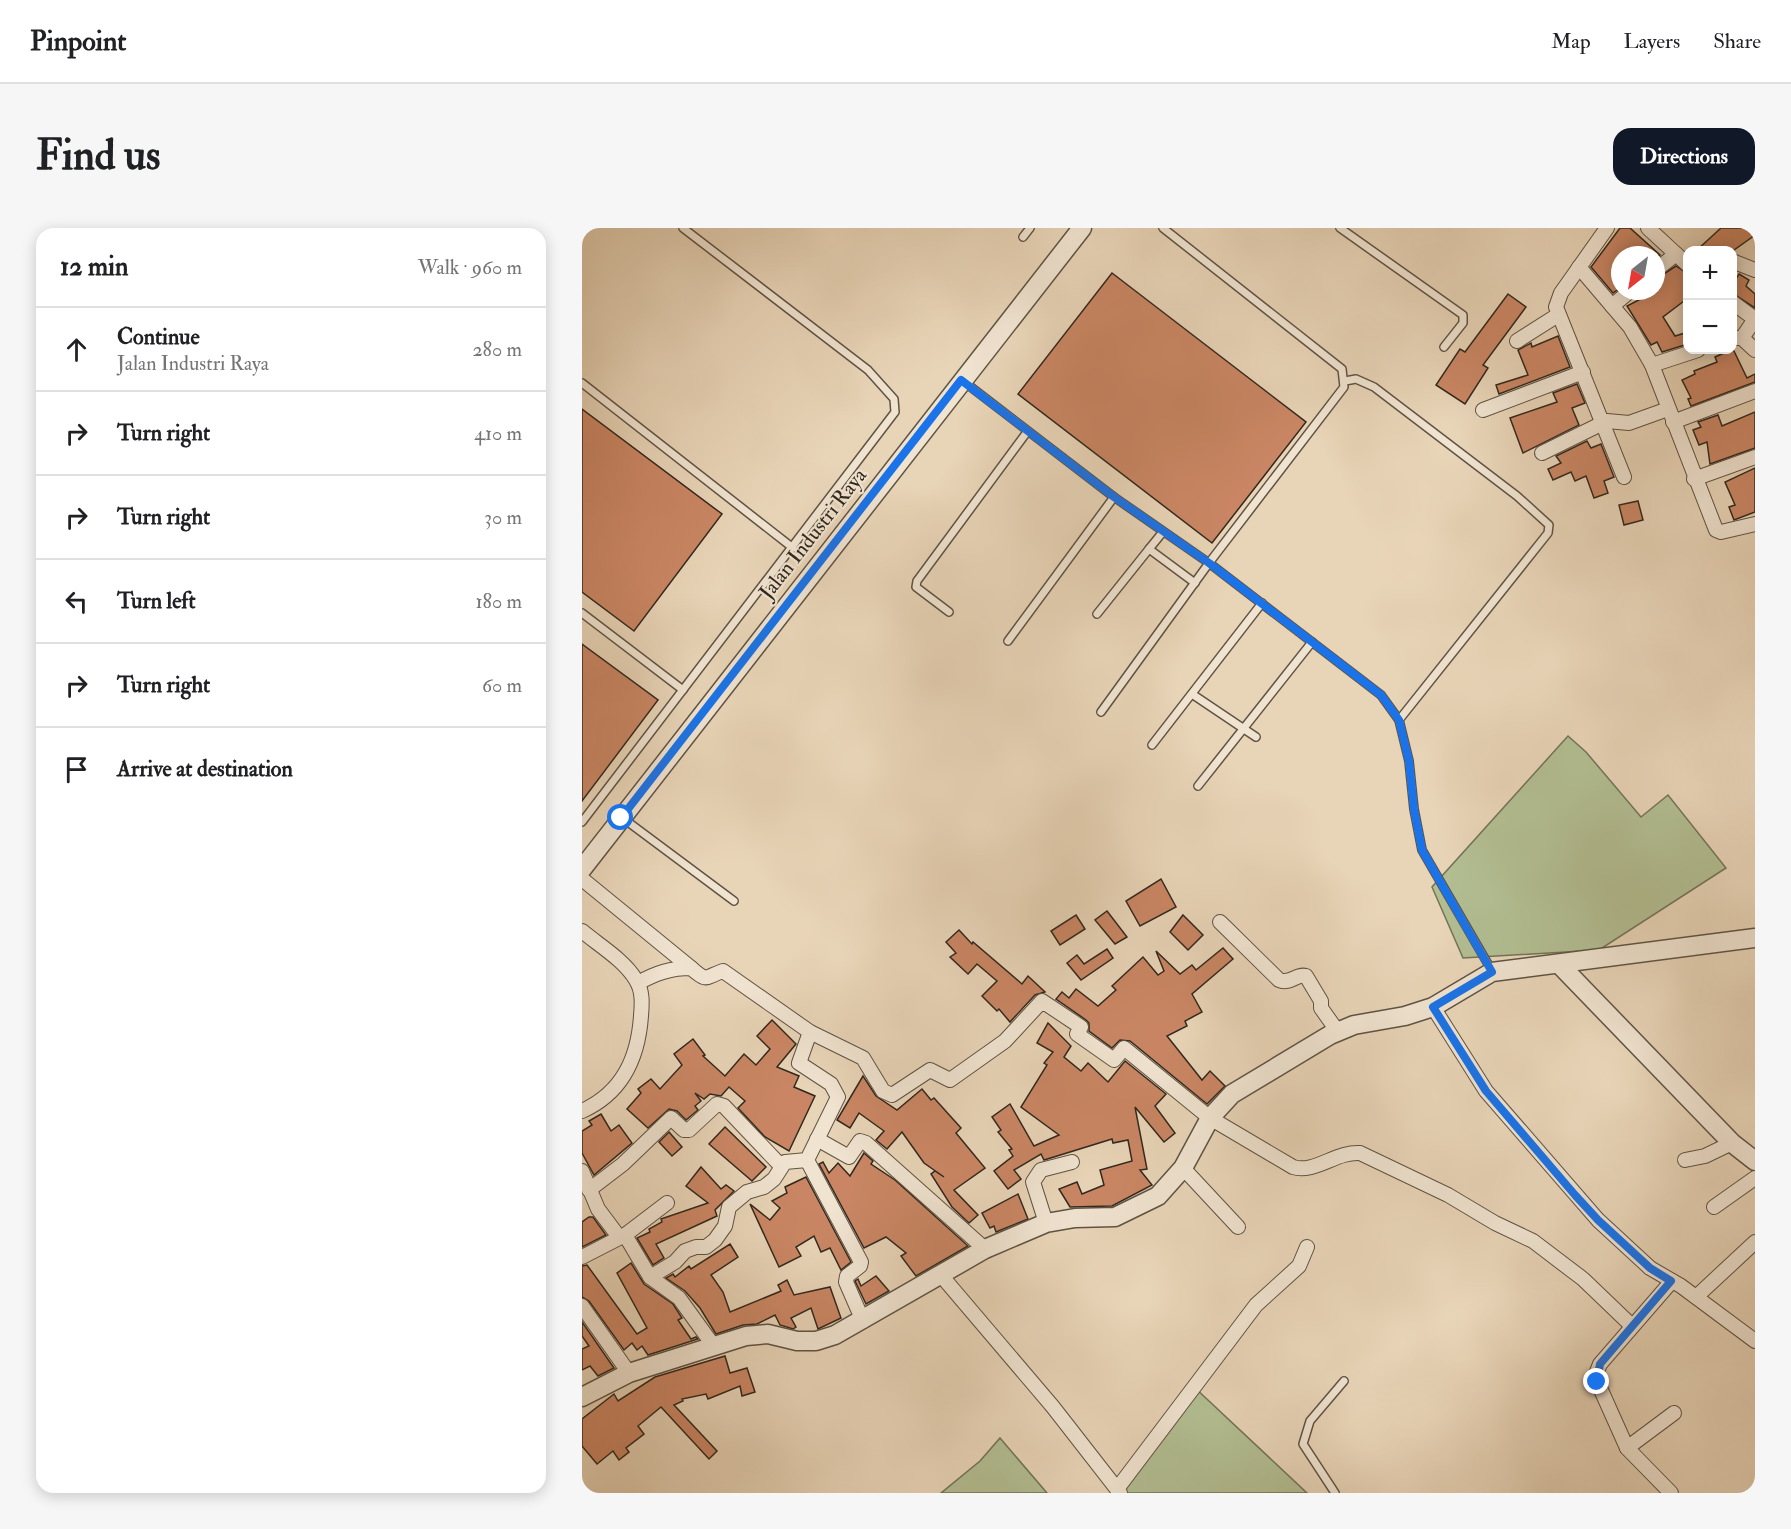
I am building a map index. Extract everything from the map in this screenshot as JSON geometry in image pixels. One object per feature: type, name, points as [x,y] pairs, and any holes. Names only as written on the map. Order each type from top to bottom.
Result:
[{"type":"street","name":"Jalan Industri Raya","points":[[582,869],[961,380],[1082,228]]},
{"type":"street","points":[[1607,228],[1557,300],[1558,315],[1604,423],[1624,477]]},
{"type":"street","points":[[1648,228],[1683,260]]},
{"type":"street","points":[[1665,263],[1676,254]]},
{"type":"street","points":[[1737,263],[1755,270]]},
{"type":"street","points":[[1579,267],[1638,340],[1652,365],[1694,479],[1716,530],[1720,532],[1755,524]]},
{"type":"street","points":[[1612,306],[1619,300]]},
{"type":"street","points":[[1737,307],[1755,320],[1737,338],[1755,350]]},
{"type":"street","points":[[1516,341],[1558,315]]},
{"type":"street","points":[[1652,365],[1686,354]]},
{"type":"street","points":[[1483,410],[1583,372]]},
{"type":"street","points":[[1542,453],[1609,421],[1629,423],[1670,416],[1755,391]]},
{"type":"street","points":[[1694,479],[1755,457]]},
{"type":"street","points":[[582,879],[702,978],[723,971],[810,1032],[863,1058],[883,1091],[892,1095],[930,1070],[950,1080],[1005,1041],[1042,1001],[1081,1027],[1077,1034],[1114,1060],[1124,1048],[1210,1118],[1300,1169],[1346,1153],[1360,1153],[1448,1195],[1495,1223],[1533,1241],[1583,1279],[1632,1326]]},
{"type":"street","points":[[1220,922],[1281,981],[1306,976],[1321,1001],[1321,1008],[1338,1032]]},
{"type":"street","points":[[582,931],[629,970],[638,982],[642,999],[639,1036],[630,1068],[610,1094],[582,1111]]},
{"type":"street","points":[[582,1397],[629,1373],[746,1335],[768,1334],[797,1341],[816,1341],[835,1335],[985,1249],[1046,1223],[1075,1218],[1115,1217],[1158,1196],[1183,1168],[1210,1118],[1240,1089],[1354,1025],[1405,1016],[1433,1007],[1492,972],[1755,938]]},
{"type":"street","points":[[1560,965],[1732,1143],[1755,1161]]},
{"type":"street","points":[[638,982],[664,970],[691,968]]},
{"type":"street","points":[[1433,1007],[1486,1091],[1598,1220],[1633,1252],[1755,1341]]},
{"type":"street","points":[[807,1160],[837,1102],[838,1092],[831,1084],[799,1064],[810,1032]]},
{"type":"street","points":[[589,1190],[623,1164],[671,1118],[685,1131],[689,1130],[717,1104],[724,1107],[781,1166]]},
{"type":"street","points":[[817,1140],[849,1157],[860,1141],[866,1143],[985,1249]]},
{"type":"street","points":[[1685,1161],[1705,1156],[1732,1143]]},
{"type":"street","points":[[650,1277],[675,1262],[685,1251],[709,1245],[720,1234],[729,1207],[747,1192],[764,1186],[778,1174],[781,1166],[790,1160],[807,1160]]},
{"type":"street","points":[[807,1160],[861,1262],[860,1266],[847,1276],[846,1282],[863,1321]]},
{"type":"street","points":[[1046,1223],[1033,1182],[1041,1170],[1072,1162]]},
{"type":"street","points":[[1183,1168],[1239,1227]]},
{"type":"street","points":[[582,1171],[598,1209],[622,1236],[650,1277],[679,1298],[713,1345]]},
{"type":"street","points":[[1714,1208],[1755,1178]]},
{"type":"street","points":[[582,1257],[622,1236],[667,1203]]},
{"type":"street","points":[[1696,1297],[1755,1242]]},
{"type":"street","points":[[940,1274],[1053,1407],[1119,1491],[1256,1305],[1299,1266],[1307,1246]]},
{"type":"street","points":[[1671,1281],[1600,1364],[1596,1374],[1604,1399],[1627,1448],[1671,1493]]},
{"type":"street","points":[[582,1306],[629,1373]]},
{"type":"street","points":[[1627,1448],[1674,1413]]},
{"type":"lane","points":[[582,822],[895,412],[894,399],[868,370],[683,228]]},
{"type":"lane","points":[[1023,237],[1030,228]]},
{"type":"lane","points":[[1101,712],[1209,563],[1344,387],[1345,381],[1342,369],[1163,228]]},
{"type":"lane","points":[[1340,228],[1463,315],[1463,323],[1444,347]]},
{"type":"lane","points":[[1345,381],[1356,379],[1374,387],[1517,496],[1549,525],[1548,533],[1399,720]]},
{"type":"lane","points":[[961,380],[1162,533],[1209,563],[1381,695],[1399,720],[1409,761],[1414,809],[1422,850],[1492,972]]},
{"type":"lane","points":[[582,383],[793,548]]},
{"type":"lane","points":[[949,612],[916,587],[917,581],[1027,432]]},
{"type":"lane","points":[[1008,641],[1114,497]]},
{"type":"lane","points":[[1097,614],[1162,533]]},
{"type":"lane","points":[[1149,549],[1195,583]]},
{"type":"lane","points":[[1152,746],[1262,603]]},
{"type":"lane","points":[[582,613],[683,690]]},
{"type":"lane","points":[[1198,786],[1312,642]]},
{"type":"lane","points":[[1192,694],[1256,737]]},
{"type":"lane","points":[[621,818],[734,901]]},
{"type":"lane","points":[[1335,1493],[1303,1444],[1310,1420],[1344,1381]]},
{"type":"green space","points":[[1568,736],[1586,752],[1641,817],[1668,795],[1726,868],[1599,950],[1463,958],[1432,887]]},
{"type":"green space","points":[[1193,1386],[1307,1493],[1117,1493]]},
{"type":"green space","points":[[1000,1438],[1047,1493],[941,1493],[980,1461]]},
{"type":"building","points":[[1620,228],[1630,228],[1650,246],[1611,246],[1611,291],[1591,267]]},
{"type":"building","points":[[1721,228],[1755,228],[1755,235],[1737,248],[1737,246],[1701,246]]},
{"type":"building","points":[[1676,266],[1683,271],[1683,302],[1663,317],[1675,336],[1683,334],[1683,346],[1662,352],[1657,342],[1651,345],[1627,306],[1639,300],[1665,300],[1665,273]]},
{"type":"building","points":[[1112,273],[1306,422],[1212,543],[1018,394]]},
{"type":"building","points":[[1739,274],[1749,280],[1746,286],[1755,294],[1755,308],[1737,296]]},
{"type":"building","points":[[1508,294],[1526,307],[1483,365],[1488,368],[1465,404],[1436,385],[1460,349],[1465,352]]},
{"type":"building","points":[[1558,336],[1570,367],[1499,394],[1496,385],[1528,375],[1518,350],[1531,343],[1532,347]]},
{"type":"building","points":[[1722,354],[1735,354],[1747,378],[1755,374],[1755,382],[1691,406],[1688,399],[1691,398],[1682,380],[1695,374],[1694,371],[1717,362],[1715,357]]},
{"type":"building","points":[[1577,384],[1585,403],[1572,408],[1579,425],[1523,453],[1510,418],[1557,402],[1553,393]]},
{"type":"building","points":[[582,409],[722,514],[634,631],[582,592]]},
{"type":"building","points":[[1755,412],[1755,448],[1710,464],[1707,442],[1699,445],[1693,430],[1701,427],[1698,422],[1718,415],[1722,426]]},
{"type":"building","points":[[1587,441],[1591,448],[1601,444],[1614,477],[1604,481],[1608,493],[1594,498],[1586,476],[1575,481],[1571,472],[1553,480],[1548,469],[1561,463],[1556,456]]},
{"type":"building","points":[[1755,468],[1755,512],[1734,520],[1729,507],[1735,505],[1725,482]]},
{"type":"building","points":[[1638,501],[1643,520],[1624,525],[1619,505]]},
{"type":"building","points":[[582,644],[658,700],[582,801]]},
{"type":"building","points":[[1161,879],[1176,907],[1140,926],[1126,901]]},
{"type":"building","points":[[1107,911],[1127,937],[1115,944],[1095,920]]},
{"type":"building","points":[[1076,915],[1085,929],[1060,945],[1051,931]]},
{"type":"building","points":[[1183,915],[1203,935],[1188,950],[1170,932]]},
{"type":"building","points":[[959,930],[972,944],[973,942],[1022,984],[1028,976],[1045,992],[1035,995],[1010,1022],[999,1009],[997,1011],[982,996],[997,981],[977,964],[968,974],[950,957],[956,953],[946,942]]},
{"type":"building","points":[[1223,948],[1233,959],[1192,994],[1202,1012],[1185,1021],[1187,1026],[1167,1036],[1202,1080],[1210,1071],[1225,1086],[1207,1104],[1130,1041],[1120,1040],[1112,1048],[1089,1031],[1089,1023],[1086,1020],[1056,999],[1062,992],[1069,998],[1076,989],[1098,1006],[1116,990],[1112,986],[1143,957],[1158,975],[1164,971],[1156,951],[1180,974],[1192,965],[1196,970]]},
{"type":"building","points":[[1107,949],[1113,958],[1081,980],[1067,963],[1077,955],[1084,964]]},
{"type":"building","points":[[772,1020],[796,1044],[777,1067],[799,1076],[794,1087],[815,1096],[789,1151],[765,1137],[738,1108],[745,1101],[729,1087],[721,1096],[710,1094],[704,1099],[695,1093],[701,1101],[695,1106],[698,1110],[686,1120],[677,1111],[669,1109],[648,1128],[627,1109],[641,1093],[638,1089],[651,1079],[660,1089],[682,1065],[674,1054],[693,1039],[705,1055],[703,1056],[725,1076],[744,1054],[756,1065],[770,1049],[757,1036]]},
{"type":"building","points":[[1048,1023],[1071,1046],[1064,1057],[1081,1071],[1088,1063],[1108,1082],[1125,1061],[1166,1094],[1155,1106],[1175,1133],[1164,1142],[1135,1107],[1147,1169],[1140,1170],[1152,1185],[1112,1206],[1070,1207],[1059,1189],[1077,1182],[1082,1194],[1104,1185],[1100,1170],[1132,1161],[1128,1140],[1113,1143],[1112,1139],[1044,1160],[1041,1154],[1014,1170],[1021,1179],[1008,1189],[994,1171],[1013,1156],[1009,1150],[1012,1149],[998,1132],[1001,1130],[992,1117],[1010,1104],[1034,1146],[1059,1135],[1021,1107],[1047,1065],[1044,1063],[1053,1052],[1037,1043]]},
{"type":"building","points":[[863,1076],[876,1096],[897,1110],[922,1089],[931,1100],[934,1098],[961,1128],[956,1133],[985,1168],[954,1190],[978,1215],[969,1223],[952,1207],[931,1174],[935,1171],[944,1177],[924,1163],[902,1132],[887,1149],[876,1140],[884,1131],[859,1113],[850,1128],[837,1120]]},
{"type":"building","points":[[601,1114],[611,1131],[619,1125],[632,1143],[594,1175],[582,1153],[582,1131],[592,1125],[589,1121]]},
{"type":"building","points":[[725,1127],[766,1167],[752,1181],[709,1144]]},
{"type":"building","points":[[669,1132],[682,1147],[672,1156],[659,1142]]},
{"type":"building","points":[[864,1153],[873,1161],[871,1164],[895,1180],[968,1246],[916,1276],[901,1256],[906,1253],[886,1237],[864,1248],[819,1164],[823,1162],[829,1173],[838,1163],[850,1176]]},
{"type":"building","points":[[701,1167],[721,1189],[726,1185],[734,1191],[715,1210],[717,1216],[656,1244],[664,1258],[653,1265],[637,1238],[650,1232],[649,1229],[662,1222],[661,1219],[708,1203],[686,1186]]},
{"type":"building","points":[[806,1177],[851,1262],[841,1270],[830,1248],[821,1252],[814,1236],[796,1247],[801,1256],[779,1267],[750,1204],[770,1220],[780,1208],[772,1201],[787,1193],[785,1187]]},
{"type":"building","points":[[1018,1194],[1028,1219],[996,1232],[994,1226],[990,1228],[982,1213]]},
{"type":"building","points":[[593,1217],[606,1235],[582,1247],[582,1222]]},
{"type":"building","points":[[730,1244],[738,1257],[711,1275],[723,1292],[730,1312],[781,1291],[778,1285],[787,1280],[794,1295],[830,1287],[841,1318],[818,1329],[811,1308],[791,1318],[796,1327],[793,1329],[780,1325],[775,1315],[757,1324],[743,1325],[716,1334],[700,1308],[685,1291],[666,1278],[673,1274],[675,1277],[689,1266],[691,1269]]},
{"type":"building","points":[[631,1263],[644,1284],[673,1304],[682,1318],[678,1320],[691,1339],[696,1337],[698,1339],[648,1355],[642,1346],[637,1350],[632,1343],[624,1350],[589,1301],[582,1297],[582,1266],[587,1265],[637,1334],[647,1328],[617,1273]]},
{"type":"building","points":[[876,1276],[889,1291],[866,1304],[855,1281],[858,1279],[861,1286]]},
{"type":"building","points":[[582,1322],[614,1368],[598,1376],[590,1366],[582,1370],[582,1349],[589,1346],[582,1336]]},
{"type":"building","points":[[725,1356],[730,1373],[747,1368],[755,1392],[742,1396],[740,1386],[708,1399],[706,1394],[682,1399],[683,1401],[674,1405],[717,1451],[709,1459],[661,1407],[638,1426],[644,1434],[626,1448],[629,1452],[619,1460],[613,1451],[597,1464],[582,1446],[582,1419],[614,1394],[618,1401],[655,1377]]},
{"type":"route","points":[[621,818],[961,380],[1162,533],[1209,563],[1381,695],[1399,720],[1409,761],[1414,809],[1422,850],[1492,972],[1433,1007],[1486,1091],[1575,1195],[1598,1220],[1650,1268],[1671,1281],[1600,1364],[1596,1374],[1597,1382]]}]
